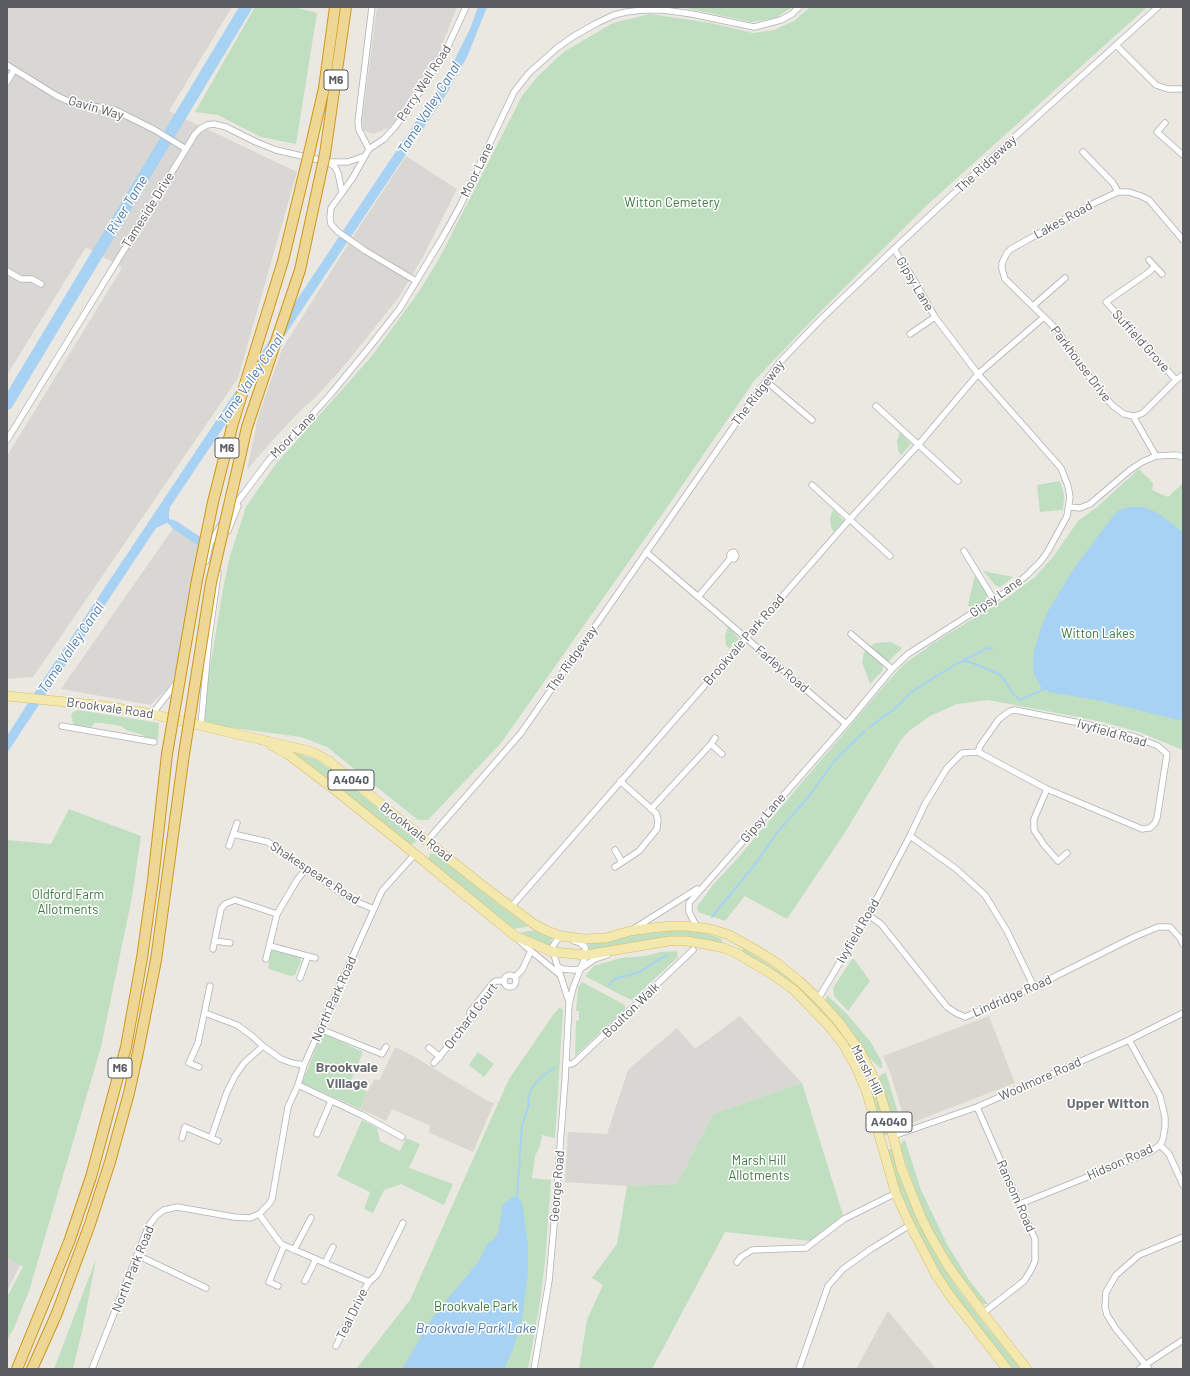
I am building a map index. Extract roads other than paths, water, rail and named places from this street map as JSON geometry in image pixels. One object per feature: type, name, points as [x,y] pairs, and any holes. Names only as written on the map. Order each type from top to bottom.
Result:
[{"type":"highway","name":"M6","points":[[17,1369],[69,1242],[91,1177],[126,1047],[142,958],[153,880],[167,754],[197,580],[213,502],[233,423],[283,261],[310,149],[324,88],[335,7]]},
{"type":"highway","name":"M6","points":[[32,1369],[57,1313],[90,1224],[110,1162],[129,1093],[156,960],[184,754],[211,584],[247,427],[300,270],[326,158],[346,7]]},
{"type":"main road","name":"Brookvale Road","points":[[7,696],[105,706],[152,714],[313,752],[329,761],[399,820],[511,907],[534,924],[561,936]]},
{"type":"main road","name":"Brookvale Road","points":[[264,741],[289,755],[415,854],[515,936],[553,952]]},
{"type":"main road","points":[[415,854],[427,841]]},
{"type":"main road","name":"Marsh Hill","points":[[561,936],[584,939],[606,938],[630,932],[673,926],[710,929],[727,934],[756,950],[777,963],[799,981],[838,1021],[860,1051],[880,1093],[901,1167],[921,1217],[948,1266],[982,1313],[1026,1369]]},
{"type":"main road","name":"Marsh Hill","points":[[553,952],[586,955],[669,941],[695,942],[724,948],[736,953],[770,973],[794,990],[828,1024],[843,1044],[851,1058],[866,1090],[896,1194],[910,1225],[936,1275],[951,1297],[1007,1369]]},
{"type":"main road","points":[[880,1141],[893,1136]]},
{"type":"street","points":[[369,149],[359,130],[358,122],[372,7]]},
{"type":"street","name":"Perry Well Road","points":[[416,281],[337,231],[330,218],[331,208],[352,179],[369,149],[384,139],[395,127],[424,86],[448,48],[466,7]]},
{"type":"street","name":"Moor Lane","points":[[152,714],[185,669],[210,544],[221,523],[269,460],[321,406],[400,308],[460,206],[516,89],[529,74],[557,48],[574,36],[614,15],[626,12],[663,10],[692,14],[754,27],[780,20],[792,14],[799,7]]},
{"type":"street","name":"The Ridgeway","points":[[427,841],[521,733],[646,552],[779,364],[819,321],[894,249],[998,152],[1158,7]]},
{"type":"street","points":[[1116,45],[1156,85],[1168,89],[1183,90]]},
{"type":"street","name":"Gavin Way","points":[[7,65],[57,96],[70,102],[115,110],[155,130],[183,148]]},
{"type":"street","points":[[7,82],[14,70]]},
{"type":"street","points":[[1164,123],[1157,132],[1183,155]]},
{"type":"street","name":"Tameside Drive","points":[[7,440],[183,148],[200,129],[207,125],[214,124],[226,127],[276,150],[348,162],[365,156]]},
{"type":"street","points":[[1082,152],[1113,182],[1118,192],[1129,192],[1149,200],[1183,240]]},
{"type":"street","points":[[326,158],[338,172],[342,192]]},
{"type":"street","name":"Lakes Road","points":[[1044,316],[1005,279],[1002,263],[1007,253],[1011,249],[1088,206],[1118,192]]},
{"type":"street","name":"Gipsy Lane","points":[[697,927],[689,912],[688,903],[846,724],[892,669],[908,654],[1010,589],[1041,562],[1067,516],[1070,497],[1068,486],[1061,468],[978,374],[935,317],[894,249]]},
{"type":"street","points":[[1149,260],[1162,274]]},
{"type":"street","name":"Suffield Grove","points":[[1154,267],[1106,302],[1176,380]]},
{"type":"street","points":[[7,271],[21,279],[32,279],[41,284]]},
{"type":"street","points":[[1033,306],[1065,278]]},
{"type":"street","name":"Parkhouse Drive","points":[[978,374],[1044,316],[1057,330],[1097,388],[1124,414],[1133,416]]},
{"type":"street","points":[[910,334],[935,317]]},
{"type":"street","name":"Brookvale Park Road","points":[[511,907],[850,519],[919,444],[978,374]]},
{"type":"street","points":[[1156,456],[1133,416],[1142,413],[1183,375]]},
{"type":"street","points":[[766,381],[812,420]]},
{"type":"street","points":[[876,406],[958,480]]},
{"type":"street","points":[[1069,507],[1080,508],[1087,506],[1130,470],[1142,462],[1156,456],[1176,455],[1183,457]]},
{"type":"street","points":[[812,486],[890,556]]},
{"type":"street","name":"Moor Lane","points":[[201,725],[209,637],[219,568],[229,526],[241,498]]},
{"type":"street","name":"Farley Road","points":[[646,552],[846,724]]},
{"type":"street","points":[[964,552],[994,600]]},
{"type":"street","points":[[698,597],[730,559]]},
{"type":"street","points":[[851,634],[892,669]]},
{"type":"street","name":"Ivyfield Road","points":[[818,999],[868,915],[910,836],[925,804],[947,768],[962,753],[978,752],[1047,789],[1142,830],[1150,828],[1155,823],[1157,818],[1167,754],[1158,746],[1135,737],[1085,724],[1015,710],[1010,711],[999,719],[980,746],[978,752]]},
{"type":"street","name":"Brookvale Road","points":[[62,726],[154,742]]},
{"type":"street","points":[[652,809],[715,738]]},
{"type":"street","points":[[711,744],[722,754]]},
{"type":"street","points":[[615,867],[639,851],[657,829],[658,816],[620,781]]},
{"type":"street","points":[[1047,789],[1034,819],[1034,830],[1044,845],[1058,861],[1067,852]]},
{"type":"street","points":[[229,846],[237,823]]},
{"type":"street","name":"Shakespeare Road","points":[[233,834],[268,842],[357,902],[374,909]]},
{"type":"street","points":[[910,836],[954,868],[985,895],[1007,932],[1034,987]]},
{"type":"street","points":[[615,850],[622,862]]},
{"type":"street","name":"North Park Road","points":[[92,1369],[152,1220],[157,1215],[164,1210],[177,1207],[250,1218],[259,1214],[272,1199],[288,1107],[304,1065],[382,891],[415,854]]},
{"type":"street","points":[[266,959],[278,914],[297,880],[306,869]]},
{"type":"street","name":"Gipsy Lane","points":[[630,932],[704,885]]},
{"type":"street","points":[[214,949],[222,906],[230,901],[240,901],[278,914]]},
{"type":"street","name":"Lindridge Road","points":[[868,915],[881,924],[947,1007],[965,1017],[1034,987],[1134,937],[1158,928],[1170,927],[1180,938],[1183,944]]},
{"type":"street","points":[[515,936],[560,974]]},
{"type":"street","points":[[553,952],[553,946],[561,936],[580,943],[585,947],[586,955]]},
{"type":"street","points":[[215,941],[230,943]]},
{"type":"street","points":[[270,946],[315,958]]},
{"type":"street","points":[[558,967],[574,970],[595,959],[629,947]]},
{"type":"street","name":"Boulton Walk","points":[[566,1064],[572,1064],[575,1062],[693,950]]},
{"type":"street","name":"Orchard Court","points":[[515,977],[522,970],[531,951]]},
{"type":"street","name":"George Road","points":[[553,952],[569,1002]]},
{"type":"street","name":"George Road","points":[[534,1369],[549,1281],[566,1064],[569,1002],[580,968],[586,955]]},
{"type":"street","points":[[300,978],[308,956]]},
{"type":"street","name":"Orchard Court","points":[[503,981],[506,976],[510,975],[515,977]]},
{"type":"street","name":"Orchard Court","points":[[503,981],[507,988],[513,987],[516,983],[515,977]]},
{"type":"street","name":"Orchard Court","points":[[434,1063],[470,1020],[470,1012],[492,982],[503,981]]},
{"type":"street","points":[[199,1067],[189,1063],[198,1044],[210,986]]},
{"type":"street","points":[[205,1013],[237,1025],[281,1059],[304,1065]]},
{"type":"street","name":"Woolmore Road","points":[[893,1136],[976,1107],[1129,1040],[1183,1013]]},
{"type":"street","points":[[320,1029],[382,1054],[386,1047]]},
{"type":"street","name":"Hidson Road","points":[[1020,1204],[1152,1151],[1160,1144],[1163,1139],[1165,1117],[1160,1096],[1129,1040]]},
{"type":"street","points":[[211,1138],[234,1076],[244,1063],[263,1046]]},
{"type":"street","name":"Orchard Court","points":[[429,1048],[440,1057]]},
{"type":"street","points":[[298,1084],[362,1115],[402,1138]]},
{"type":"street","points":[[317,1134],[331,1101]]},
{"type":"street","name":"Ransom Road","points":[[976,1107],[1035,1239],[1035,1261],[1024,1281],[982,1313]]},
{"type":"street","points":[[182,1138],[185,1127],[218,1141]]},
{"type":"street","points":[[1160,1144],[1169,1154],[1183,1185]]},
{"type":"street","points":[[737,1262],[752,1250],[806,1248],[844,1219],[896,1194]]},
{"type":"street","name":"Teal Drive","points":[[259,1214],[278,1241],[284,1246],[368,1282]]},
{"type":"street","points":[[294,1250],[311,1218]]},
{"type":"street","name":"Teal Drive","points":[[336,1346],[368,1282],[377,1275],[403,1223]]},
{"type":"street","points":[[799,1369],[828,1286],[843,1269],[871,1249],[910,1225]]},
{"type":"street","points":[[1147,1367],[1116,1329],[1107,1315],[1105,1306],[1106,1292],[1116,1274],[1139,1255],[1183,1237]]},
{"type":"street","points":[[278,1286],[269,1282],[284,1246]]},
{"type":"street","points":[[325,1263],[333,1247]]},
{"type":"street","points":[[138,1255],[206,1288]]},
{"type":"street","points":[[305,1281],[316,1259]]},
{"type":"street","points":[[1139,1369],[1147,1367],[1183,1340]]},
{"type":"water","name":"Tame Valley Canal","points":[[478,7],[487,7],[467,57],[447,93],[170,507],[169,519],[176,521],[202,538],[199,546],[167,523],[156,528],[7,753],[7,736],[37,689],[447,75],[470,29]]},
{"type":"water","name":"Witton Lakes","points":[[1133,507],[1142,507],[1158,513],[1183,532],[1183,721],[1102,701],[1049,692],[1041,687],[1034,675],[1034,650],[1049,609],[1075,567],[1113,516],[1118,511]]},
{"type":"water","name":"Brookvale Park Lake","points":[[512,1197],[517,1197],[521,1201],[523,1208],[528,1245],[528,1273],[522,1319],[513,1349],[504,1369],[402,1369],[432,1318],[479,1261],[487,1244],[494,1239],[498,1233],[503,1205]]},
{"type":"waterway","name":"River Tame","points":[[7,404],[246,7]]},
{"type":"waterway","points":[[962,661],[988,648],[992,649]]},
{"type":"waterway","points":[[869,728],[899,705],[910,693],[958,663],[964,661],[1001,675],[1012,692],[1020,700],[1044,689]]},
{"type":"waterway","points":[[712,917],[756,863],[776,834],[805,801],[836,759],[865,731]]},
{"type":"waterway","points":[[609,985],[615,979],[645,969],[667,955]]},
{"type":"waterway","points":[[517,1197],[522,1126],[529,1104],[528,1097],[532,1088],[541,1077],[554,1068]]},
{"type":"district","name":"Brookvale Village","points":[[347,1076]]},
{"type":"district","name":"Upper Witton","points":[[1108,1103]]},
{"type":"park label","name":"Witton Cemetery","points":[[672,203]]},
{"type":"park label","name":"Oldford Farm Allotments","points":[[68,902]]},
{"type":"park label","name":"Marsh Hill Allotments","points":[[759,1168]]},
{"type":"park label","name":"Brookvale Park","points":[[476,1307]]}]
